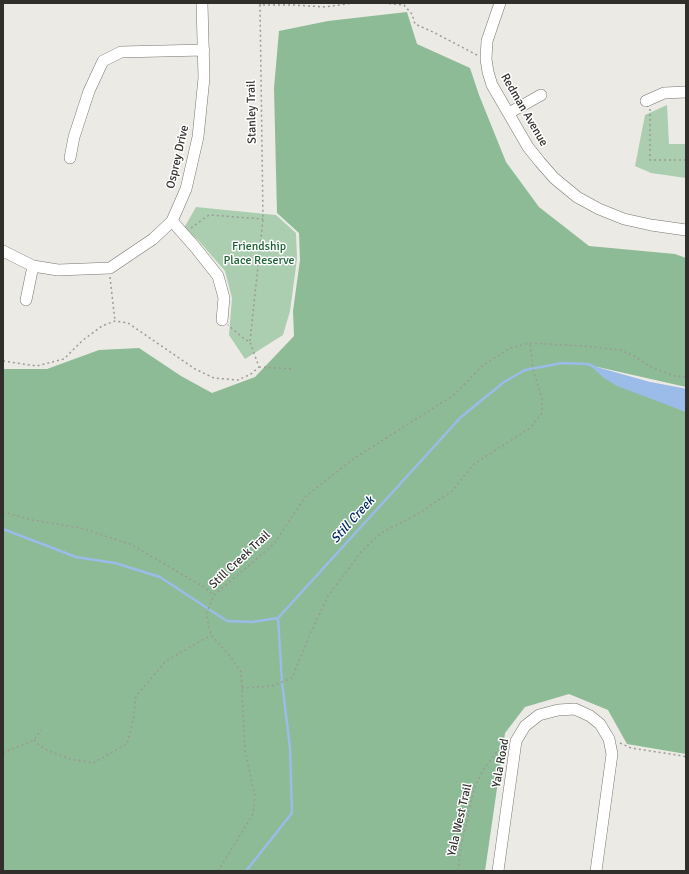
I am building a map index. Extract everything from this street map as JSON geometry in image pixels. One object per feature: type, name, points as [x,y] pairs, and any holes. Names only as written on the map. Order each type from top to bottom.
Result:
[{"type":"street","name":"Osprey Drive","points":[[110,268],[153,239],[172,221],[186,190],[198,137],[204,78],[202,3]]},
{"type":"street","name":"Redman Avenue","points":[[500,3],[487,41],[486,59],[488,72],[492,85],[528,147],[540,162],[554,178],[577,197],[599,209],[624,219],[686,230]]},
{"type":"street","points":[[70,158],[74,137],[89,91],[104,61],[120,52],[204,50]]},
{"type":"street","points":[[648,100],[664,93],[686,92]]},
{"type":"street","points":[[509,113],[540,95]]},
{"type":"street","points":[[172,221],[218,276],[224,298],[222,320]]},
{"type":"street","points":[[3,251],[33,266],[58,270],[110,268]]},
{"type":"street","points":[[26,300],[33,266]]},
{"type":"street","name":"Yala Road","points":[[498,871],[516,741],[525,726],[539,715],[558,710],[575,709],[590,716],[600,724],[609,739],[612,754],[596,871]]},
{"type":"path","name":"Stanley Trail","points":[[250,342],[263,219],[260,4],[325,7],[353,3]]},
{"type":"path","points":[[384,3],[404,5],[412,14],[415,24],[486,59]]},
{"type":"path","points":[[648,100],[650,160],[686,160]]},
{"type":"path","points":[[183,234],[209,214],[263,219]]},
{"type":"path","points":[[110,268],[115,321]]},
{"type":"path","points":[[222,320],[242,338],[250,342],[259,367]]},
{"type":"path","points":[[3,361],[37,366],[64,359],[83,340],[102,326],[115,321],[128,323],[195,369],[214,378],[238,380],[251,374],[259,367],[291,370]]},
{"type":"path","points":[[242,688],[272,686],[292,678],[310,634],[328,596],[361,552],[381,533],[416,515],[451,492],[474,464],[530,428],[542,413],[542,399],[533,369],[530,343]]},
{"type":"path","name":"Still Creek Trail","points":[[218,871],[253,814],[255,797],[245,750],[241,672],[211,635],[206,613],[214,595],[274,544],[306,497],[353,459],[454,395],[482,366],[510,348],[530,343],[620,350],[634,356],[649,366],[664,372],[686,377]]},
{"type":"path","points":[[3,512],[32,520],[81,528],[130,544],[198,583],[214,595]]},
{"type":"path","points":[[34,740],[40,746],[49,751],[70,759],[93,762],[128,744],[136,696],[166,661],[211,635]]},
{"type":"path","points":[[3,753],[34,740],[41,730]]},
{"type":"path","points":[[609,739],[631,748],[686,757]]},
{"type":"path","name":"Yala West Trail","points":[[458,871],[461,846],[474,789],[483,770],[496,753],[507,745],[516,741]]},
{"type":"green space","points":[[407,12],[417,44],[470,68],[479,95],[506,162],[539,207],[589,246],[675,254],[686,258],[686,387],[589,365],[686,412],[686,754],[627,744],[608,710],[569,694],[525,707],[505,733],[485,871],[3,871],[3,369],[47,369],[99,350],[139,348],[181,376],[212,393],[255,377],[294,336],[293,311],[300,260],[299,233],[277,213],[274,88],[279,31],[328,21]]},
{"type":"green space","points":[[667,105],[669,144],[686,144],[686,178],[651,173],[635,166],[645,115]]},
{"type":"green space","name":"Friendship Place Reserve","points":[[196,207],[276,215],[296,233],[297,259],[290,311],[283,335],[245,359],[229,335],[232,298],[225,271],[198,240],[184,228]]},
{"type":"water","points":[[588,364],[599,369],[649,383],[686,390],[686,412],[617,386],[604,378]]},
{"type":"waterway","name":"Still Creek","points":[[246,871],[292,813],[290,748],[282,682],[278,618],[461,417],[504,382],[525,370],[562,363],[588,364],[599,369],[649,383],[686,390]]},
{"type":"waterway","points":[[3,529],[76,557],[115,563],[160,577],[227,621],[252,622],[278,618]]}]
